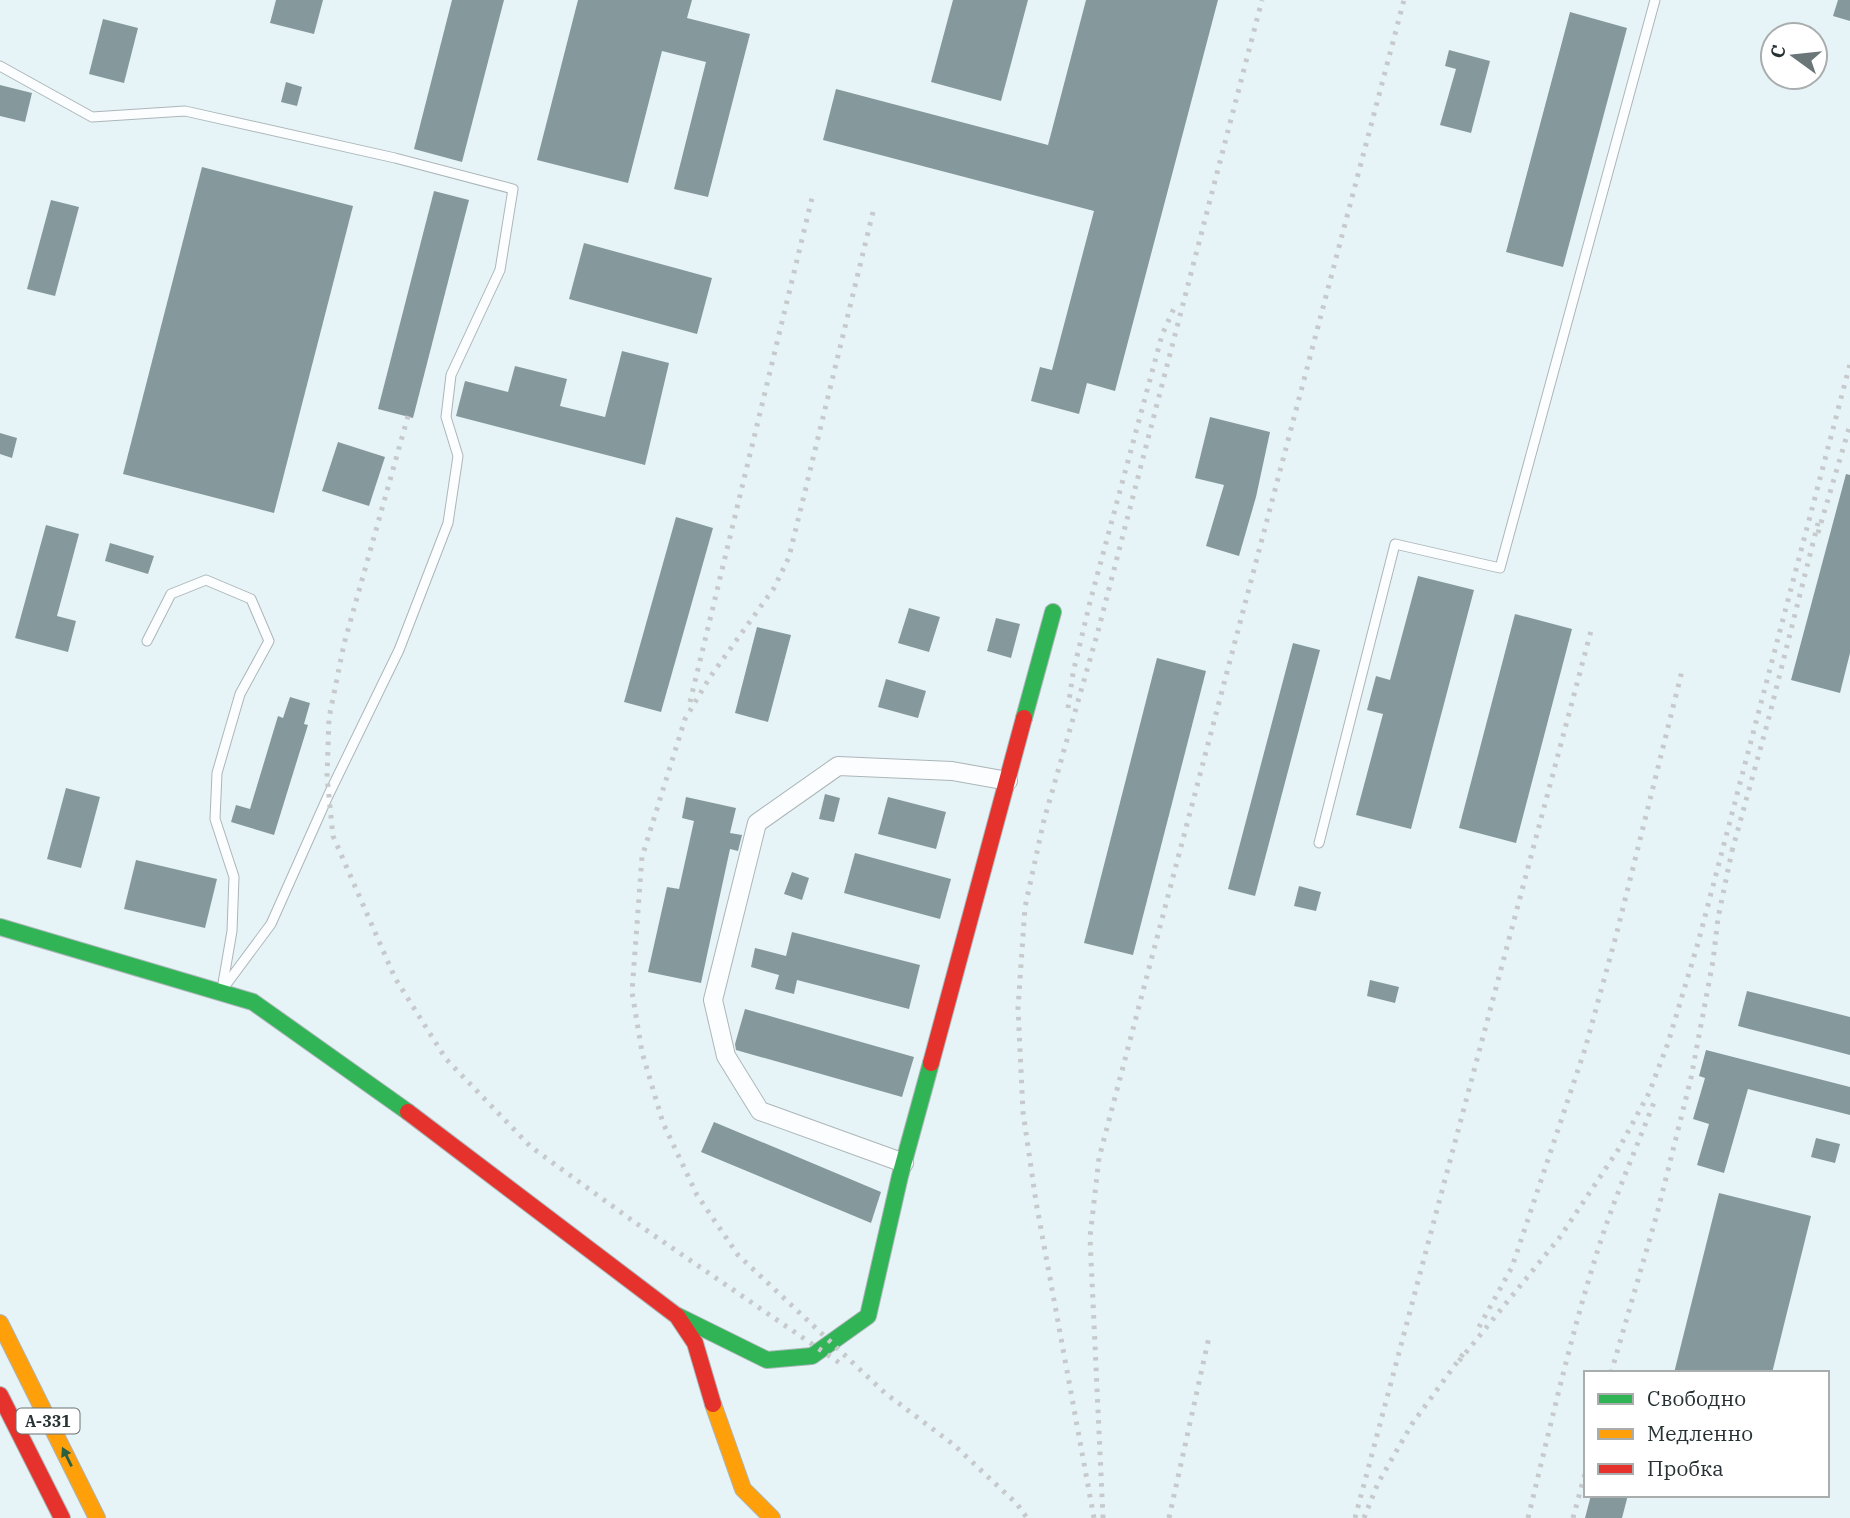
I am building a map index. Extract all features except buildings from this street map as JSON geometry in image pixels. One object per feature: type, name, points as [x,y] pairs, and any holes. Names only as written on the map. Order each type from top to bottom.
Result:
[{"type":"main road","points":[[0,927],[253,1002],[387,1096],[677,1316],[767,1360],[812,1356],[868,1316],[904,1163],[1053,612]]},
{"type":"main road","points":[[677,1316],[695,1343],[743,1489],[772,1518]]},
{"type":"main road","name":"А-331","points":[[0,1323],[97,1518]]},
{"type":"main road","name":"А-331","points":[[0,1395],[62,1518]]},
{"type":"street","points":[[904,1163],[760,1111],[726,1055],[713,1000],[757,822],[838,766],[952,771],[1007,780]]},
{"type":"lane","points":[[1320,844],[1395,544],[1500,568],[1656,0]]},
{"type":"lane","points":[[0,66],[92,117],[185,111],[396,158],[513,189],[500,270],[451,375],[446,417],[458,456],[448,523],[399,650],[328,796],[271,924],[222,991]]},
{"type":"lane","points":[[148,641],[171,594],[206,580],[251,599],[269,641],[240,694],[217,773],[215,819],[234,877],[232,931],[222,991]]},
{"type":"railway","points":[[1094,1518],[1036,1202],[1023,1112],[1018,1008],[1025,907],[1044,820],[1097,635],[1262,0]]},
{"type":"railway","points":[[1103,1518],[1090,1237],[1099,1158],[1404,0]]},
{"type":"railway","points":[[690,702],[812,198]]},
{"type":"railway","points":[[873,212],[789,557],[774,588],[710,677],[685,719],[642,857],[632,992],[642,1052],[663,1123],[697,1195],[738,1255],[885,1393],[954,1445],[1017,1504],[1027,1518]]},
{"type":"railway","points":[[1068,708],[1073,673],[1090,602],[1162,335],[1175,306]]},
{"type":"railway","points":[[1459,1361],[1560,1237],[1618,1150],[1649,1093],[1668,1043],[1698,943],[1850,364]]},
{"type":"railway","points":[[408,416],[344,644],[329,718],[327,777],[333,836],[395,978],[446,1059],[531,1147],[633,1221],[841,1364]]},
{"type":"railway","points":[[1818,533],[1850,425]]},
{"type":"railway","points":[[1732,851],[1818,523]]},
{"type":"railway","points":[[1355,1518],[1592,627]]},
{"type":"railway","points":[[1479,1327],[1512,1267],[1585,1049],[1683,667]]},
{"type":"railway","points":[[1612,1371],[1657,1214],[1691,1078],[1732,851]]},
{"type":"railway","points":[[1528,1518],[1591,1272],[1615,1201],[1656,1097]]},
{"type":"railway","points":[[1169,1518],[1209,1337]]},
{"type":"railway","points":[[1364,1518],[1378,1483],[1412,1424],[1463,1354]]},
{"type":"railway","points":[[1573,1518],[1584,1477]]},
{"type":"traffic: fast","points":[[1024,718],[1053,612]]},
{"type":"traffic: fast","points":[[0,927],[253,1002],[408,1112]]},
{"type":"traffic: fast","points":[[678,1316],[767,1360],[812,1356],[868,1316],[900,1176],[931,1063]]},
{"type":"traffic: slow","points":[[0,1323],[97,1518]]},
{"type":"traffic: slow","points":[[713,1404],[743,1489],[772,1518]]},
{"type":"traffic: jam","points":[[931,1063],[1024,718]]},
{"type":"traffic: jam","points":[[408,1112],[677,1316],[695,1343],[713,1404]]},
{"type":"traffic: jam","points":[[0,1395],[62,1518]]}]
